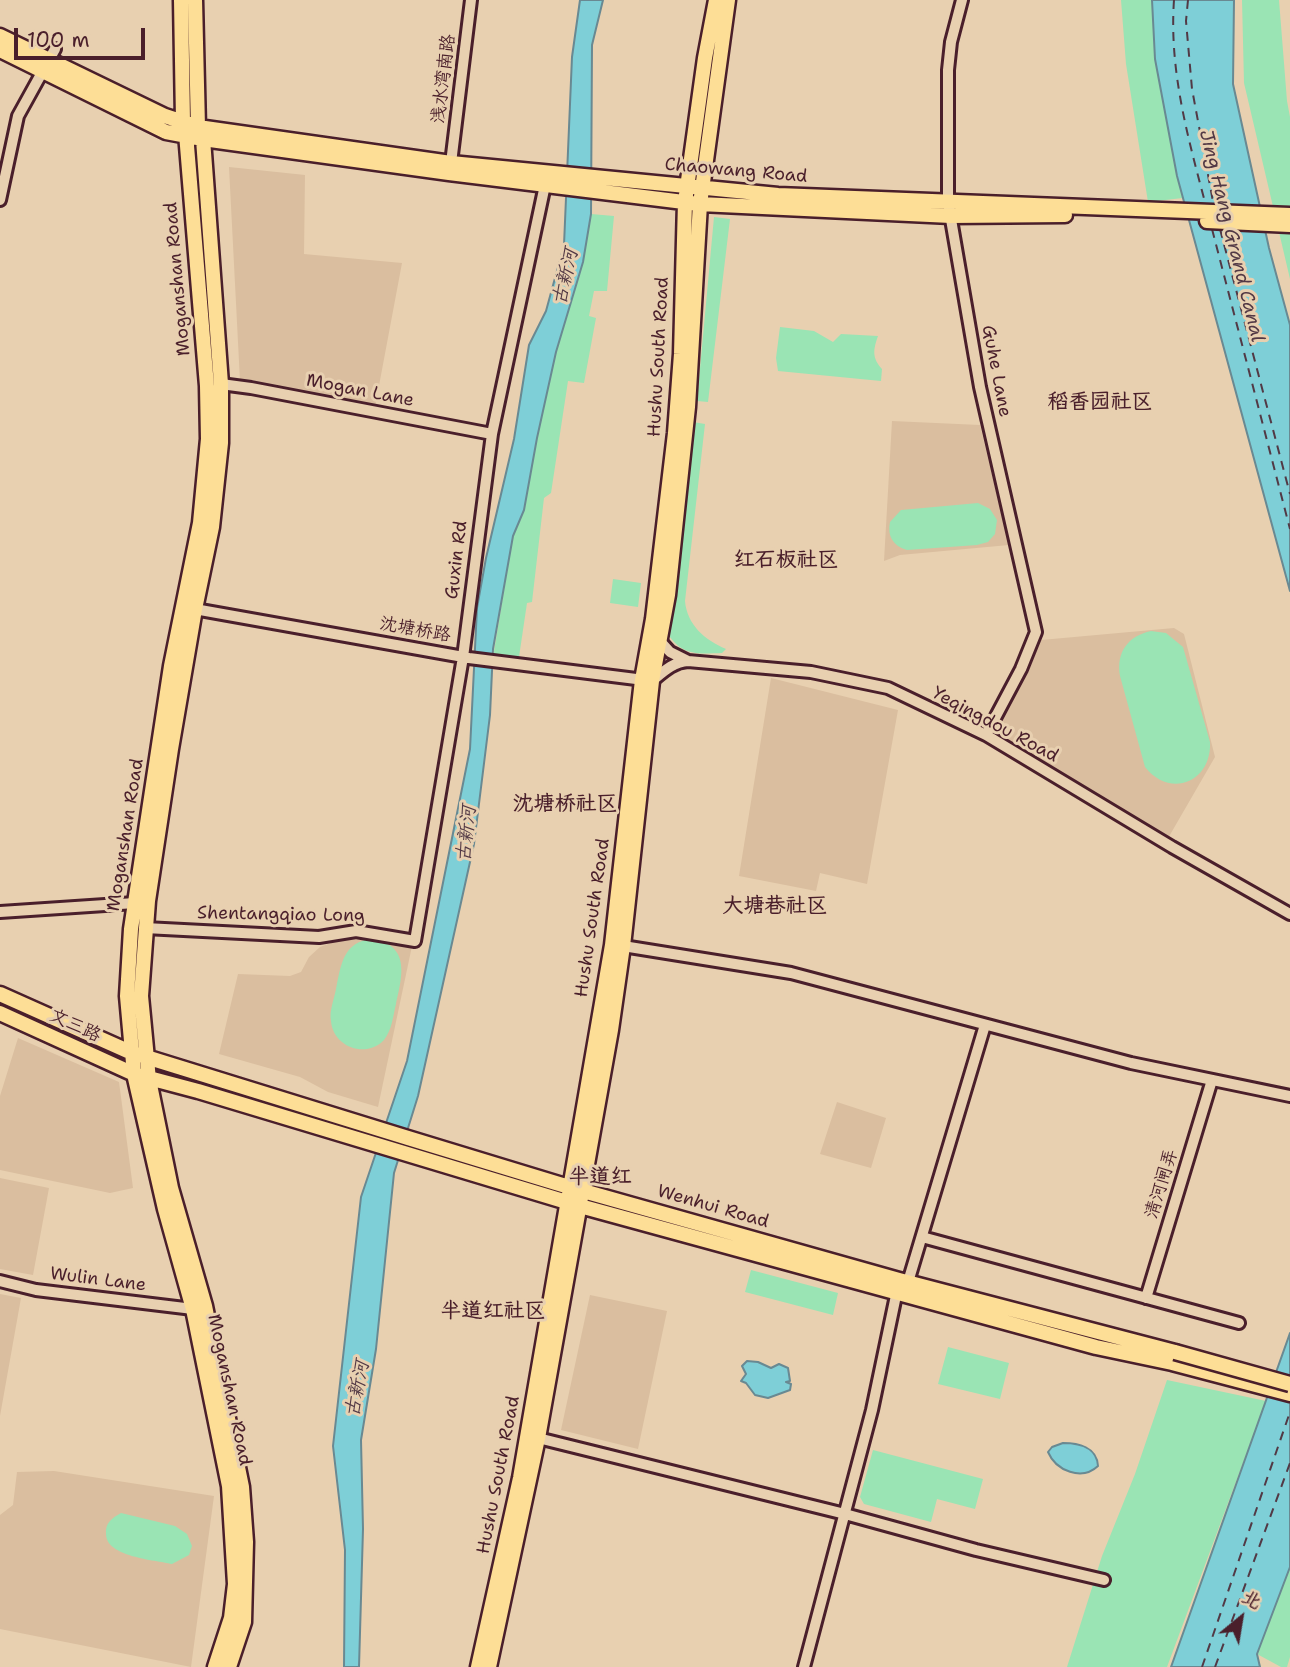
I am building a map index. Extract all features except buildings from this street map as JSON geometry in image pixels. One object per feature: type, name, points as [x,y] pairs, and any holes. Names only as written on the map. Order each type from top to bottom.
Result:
[{"type":"main road","name":"Moganshan Road","points":[[181,0],[192,130],[220,384],[221,443],[212,527],[171,666],[131,929],[127,996],[134,1074],[165,1209],[193,1309],[229,1486],[235,1584],[231,1618],[215,1667]]},
{"type":"main road","name":"Moganshan Road","points":[[195,0],[192,130],[208,439],[200,523],[145,928],[141,996],[145,1056],[171,1188],[205,1306],[242,1487],[246,1542],[244,1622],[229,1667]]},
{"type":"main road","name":"Hushu South Road","points":[[478,1667],[520,1478],[574,1196],[611,1030],[623,946],[653,619],[675,433],[681,354],[685,202],[716,0]]},
{"type":"main road","name":"Hushu South Road","points":[[489,1667],[538,1438],[612,945],[647,680],[660,641],[668,595],[688,407],[701,204],[728,0]]},
{"type":"main road","points":[[0,36],[192,130]]},
{"type":"main road","points":[[0,50],[49,60]]},
{"type":"main road","name":"Chaowang Road","points":[[192,130],[451,163],[701,204],[1290,215]]},
{"type":"main road","name":"Chaowang Road","points":[[192,130],[545,185],[562,180]]},
{"type":"main road","name":"Chaowang Road","points":[[594,185],[704,187],[949,209]]},
{"type":"main road","name":"Chaowang Road","points":[[1062,211],[1290,225]]},
{"type":"main road","name":"Wenhui Road","points":[[0,994],[130,1052],[380,1130],[406,1146]]},
{"type":"main road","name":"文三路","points":[[0,1013],[134,1074]]},
{"type":"main road","name":"Wenhui Road","points":[[134,1074],[378,1145],[406,1146],[574,1196],[1173,1358],[1290,1394]]},
{"type":"main road","name":"Wenhui Road","points":[[1173,1358],[1290,1384]]},
{"type":"street","name":"浅水湾南路","points":[[451,163],[471,0]]},
{"type":"street","name":"Guhe Lane","points":[[962,0],[951,43],[948,70],[949,209],[980,387],[1036,632],[1021,669],[986,735]]},
{"type":"street","points":[[0,201],[18,116],[49,60]]},
{"type":"street","name":"Guxin Rd","points":[[415,941],[466,657],[492,434],[545,185]]},
{"type":"street","name":"Mogan Lane","points":[[220,384],[492,434]]},
{"type":"street","name":"沈塘桥路","points":[[189,608],[466,657],[647,680]]},
{"type":"street","points":[[660,641],[670,652],[688,661]]},
{"type":"street","points":[[647,680],[672,666],[688,661]]},
{"type":"street","name":"Yeqingdou Road","points":[[688,661],[810,672],[888,688],[986,735],[1172,847],[1290,914]]},
{"type":"street","points":[[0,912],[135,903]]},
{"type":"street","name":"Shentangqiao Long","points":[[145,928],[319,937],[356,932],[415,941]]},
{"type":"street","points":[[623,946],[791,973],[1131,1063],[1290,1096]]},
{"type":"street","points":[[804,1667],[902,1285],[922,1237],[985,1025]]},
{"type":"street","name":"清河闸弄","points":[[1146,1298],[1212,1080]]},
{"type":"street","points":[[922,1237],[1239,1323]]},
{"type":"street","name":"Wulin Lane","points":[[0,1281],[36,1290],[193,1309]]},
{"type":"street","points":[[538,1438],[1104,1580]]},
{"type":"shaded area","points":[[229,167],[305,175],[304,254],[402,263],[375,407],[240,381]]},
{"type":"shaded area","points":[[892,421],[980,425],[1009,545],[900,555],[884,561]]},
{"type":"shaded area","points":[[1174,628],[1184,634],[1215,757],[1167,840],[992,734],[1041,640]]},
{"type":"shaded area","points":[[771,678],[898,710],[867,884],[820,873],[816,891],[739,876]]},
{"type":"shaded area","points":[[353,935],[412,946],[378,1107],[328,1092],[300,1077],[219,1054],[238,974],[290,976],[301,972],[309,957],[320,947]]},
{"type":"shaded area","points":[[18,1038],[119,1082],[133,1188],[110,1193],[0,1170],[0,1096]]},
{"type":"shaded area","points":[[837,1102],[886,1118],[871,1168],[820,1154]]},
{"type":"shaded area","points":[[0,1178],[49,1188],[33,1275],[0,1269]]},
{"type":"shaded area","points":[[0,1294],[21,1298],[0,1416]]},
{"type":"shaded area","points":[[590,1295],[667,1311],[638,1449],[561,1430]]},
{"type":"shaded area","points":[[54,1471],[214,1496],[191,1667],[0,1629],[0,1515],[13,1505],[17,1472]]},
{"type":"green space","points":[[1121,0],[1152,0],[1155,59],[1183,198],[1148,202],[1126,64]]},
{"type":"green space","points":[[1242,0],[1279,0],[1290,117],[1290,279],[1244,83]]},
{"type":"green space","points":[[591,214],[614,216],[607,291],[594,291],[589,316],[596,318],[584,383],[568,381],[551,493],[544,498],[532,602],[527,603],[519,657],[508,660],[493,657],[513,536],[524,510],[556,352],[583,262]]},
{"type":"green space","points":[[714,217],[730,219],[708,402],[697,401]]},
{"type":"green space","points":[[780,327],[814,331],[833,342],[841,334],[878,336],[874,354],[882,369],[881,381],[778,371],[776,358]]},
{"type":"green space","points":[[693,422],[705,424],[686,610],[698,631],[726,649],[722,653],[685,650],[668,634]]},
{"type":"green space","points":[[978,503],[990,509],[997,520],[995,534],[988,542],[907,550],[898,546],[890,536],[890,522],[901,510]]},
{"type":"green space","points":[[613,579],[641,583],[638,607],[610,603]]},
{"type":"green space","points":[[1151,631],[1166,633],[1183,647],[1210,742],[1209,756],[1204,767],[1188,782],[1166,782],[1155,777],[1145,767],[1120,676],[1120,660],[1125,646],[1136,637]]},
{"type":"green space","points":[[373,939],[393,948],[399,956],[400,983],[387,1036],[377,1046],[360,1049],[338,1038],[333,1030],[331,1013],[345,956],[355,944]]},
{"type":"green space","points":[[751,1270],[838,1293],[833,1315],[745,1292]]},
{"type":"green space","points":[[948,1347],[1009,1363],[1000,1399],[938,1384]]},
{"type":"green space","points":[[1167,1380],[1266,1401],[1167,1667],[1067,1667],[1102,1556],[1135,1474]]},
{"type":"green space","points":[[873,1450],[983,1479],[975,1509],[937,1499],[931,1522],[864,1504],[860,1497]]},
{"type":"green space","points":[[121,1513],[175,1526],[187,1534],[192,1546],[189,1555],[172,1564],[122,1553],[108,1542],[106,1534],[108,1524]]},
{"type":"green space","points":[[1290,1567],[1290,1657],[1287,1667],[1281,1667],[1257,1654]]},
{"type":"water","name":"古新河","points":[[580,0],[603,0],[592,45],[591,214],[583,262],[556,352],[524,510],[513,536],[493,649],[490,715],[474,844],[418,1096],[394,1173],[376,1349],[361,1440],[363,1529],[359,1667],[344,1667],[345,1550],[333,1446],[361,1197],[407,1061],[470,749],[477,608],[486,558],[514,439],[529,345],[546,311],[564,245],[572,57]]},
{"type":"water","name":"Jing Hang Grand Canal","points":[[1152,0],[1234,0],[1233,84],[1269,248],[1290,325],[1290,591],[1177,176],[1155,59]]},
{"type":"water","points":[[1290,1333],[1290,1567],[1257,1654],[1260,1667],[1171,1667]]},
{"type":"water","points":[[747,1361],[758,1362],[771,1368],[779,1364],[788,1368],[790,1381],[786,1382],[791,1384],[790,1390],[768,1398],[755,1395],[746,1383],[741,1381],[746,1374],[742,1366]]},
{"type":"water","points":[[1063,1443],[1086,1447],[1094,1454],[1098,1466],[1085,1473],[1063,1469],[1048,1452],[1052,1447]]},
{"type":"ferry route","points":[[1174,0],[1174,53],[1181,104],[1206,206]]},
{"type":"ferry route","points":[[1188,0],[1186,21],[1192,89],[1214,207]]},
{"type":"ferry route","points":[[1212,229],[1290,529]]},
{"type":"ferry route","points":[[1220,229],[1290,494]]},
{"type":"ferry route","points":[[1202,1667],[1290,1412]]},
{"type":"ferry route","points":[[1215,1667],[1290,1463]]},
{"type":"district","name":"稻香园社区","points":[[1100,403]]},
{"type":"district","name":"红石板社区","points":[[786,561]]},
{"type":"district","name":"沈塘桥社区","points":[[565,805]]},
{"type":"district","name":"大塘巷社区","points":[[775,907]]},
{"type":"district","name":"半道红","points":[[600,1178]]},
{"type":"district","name":"半道红社区","points":[[493,1312]]}]
